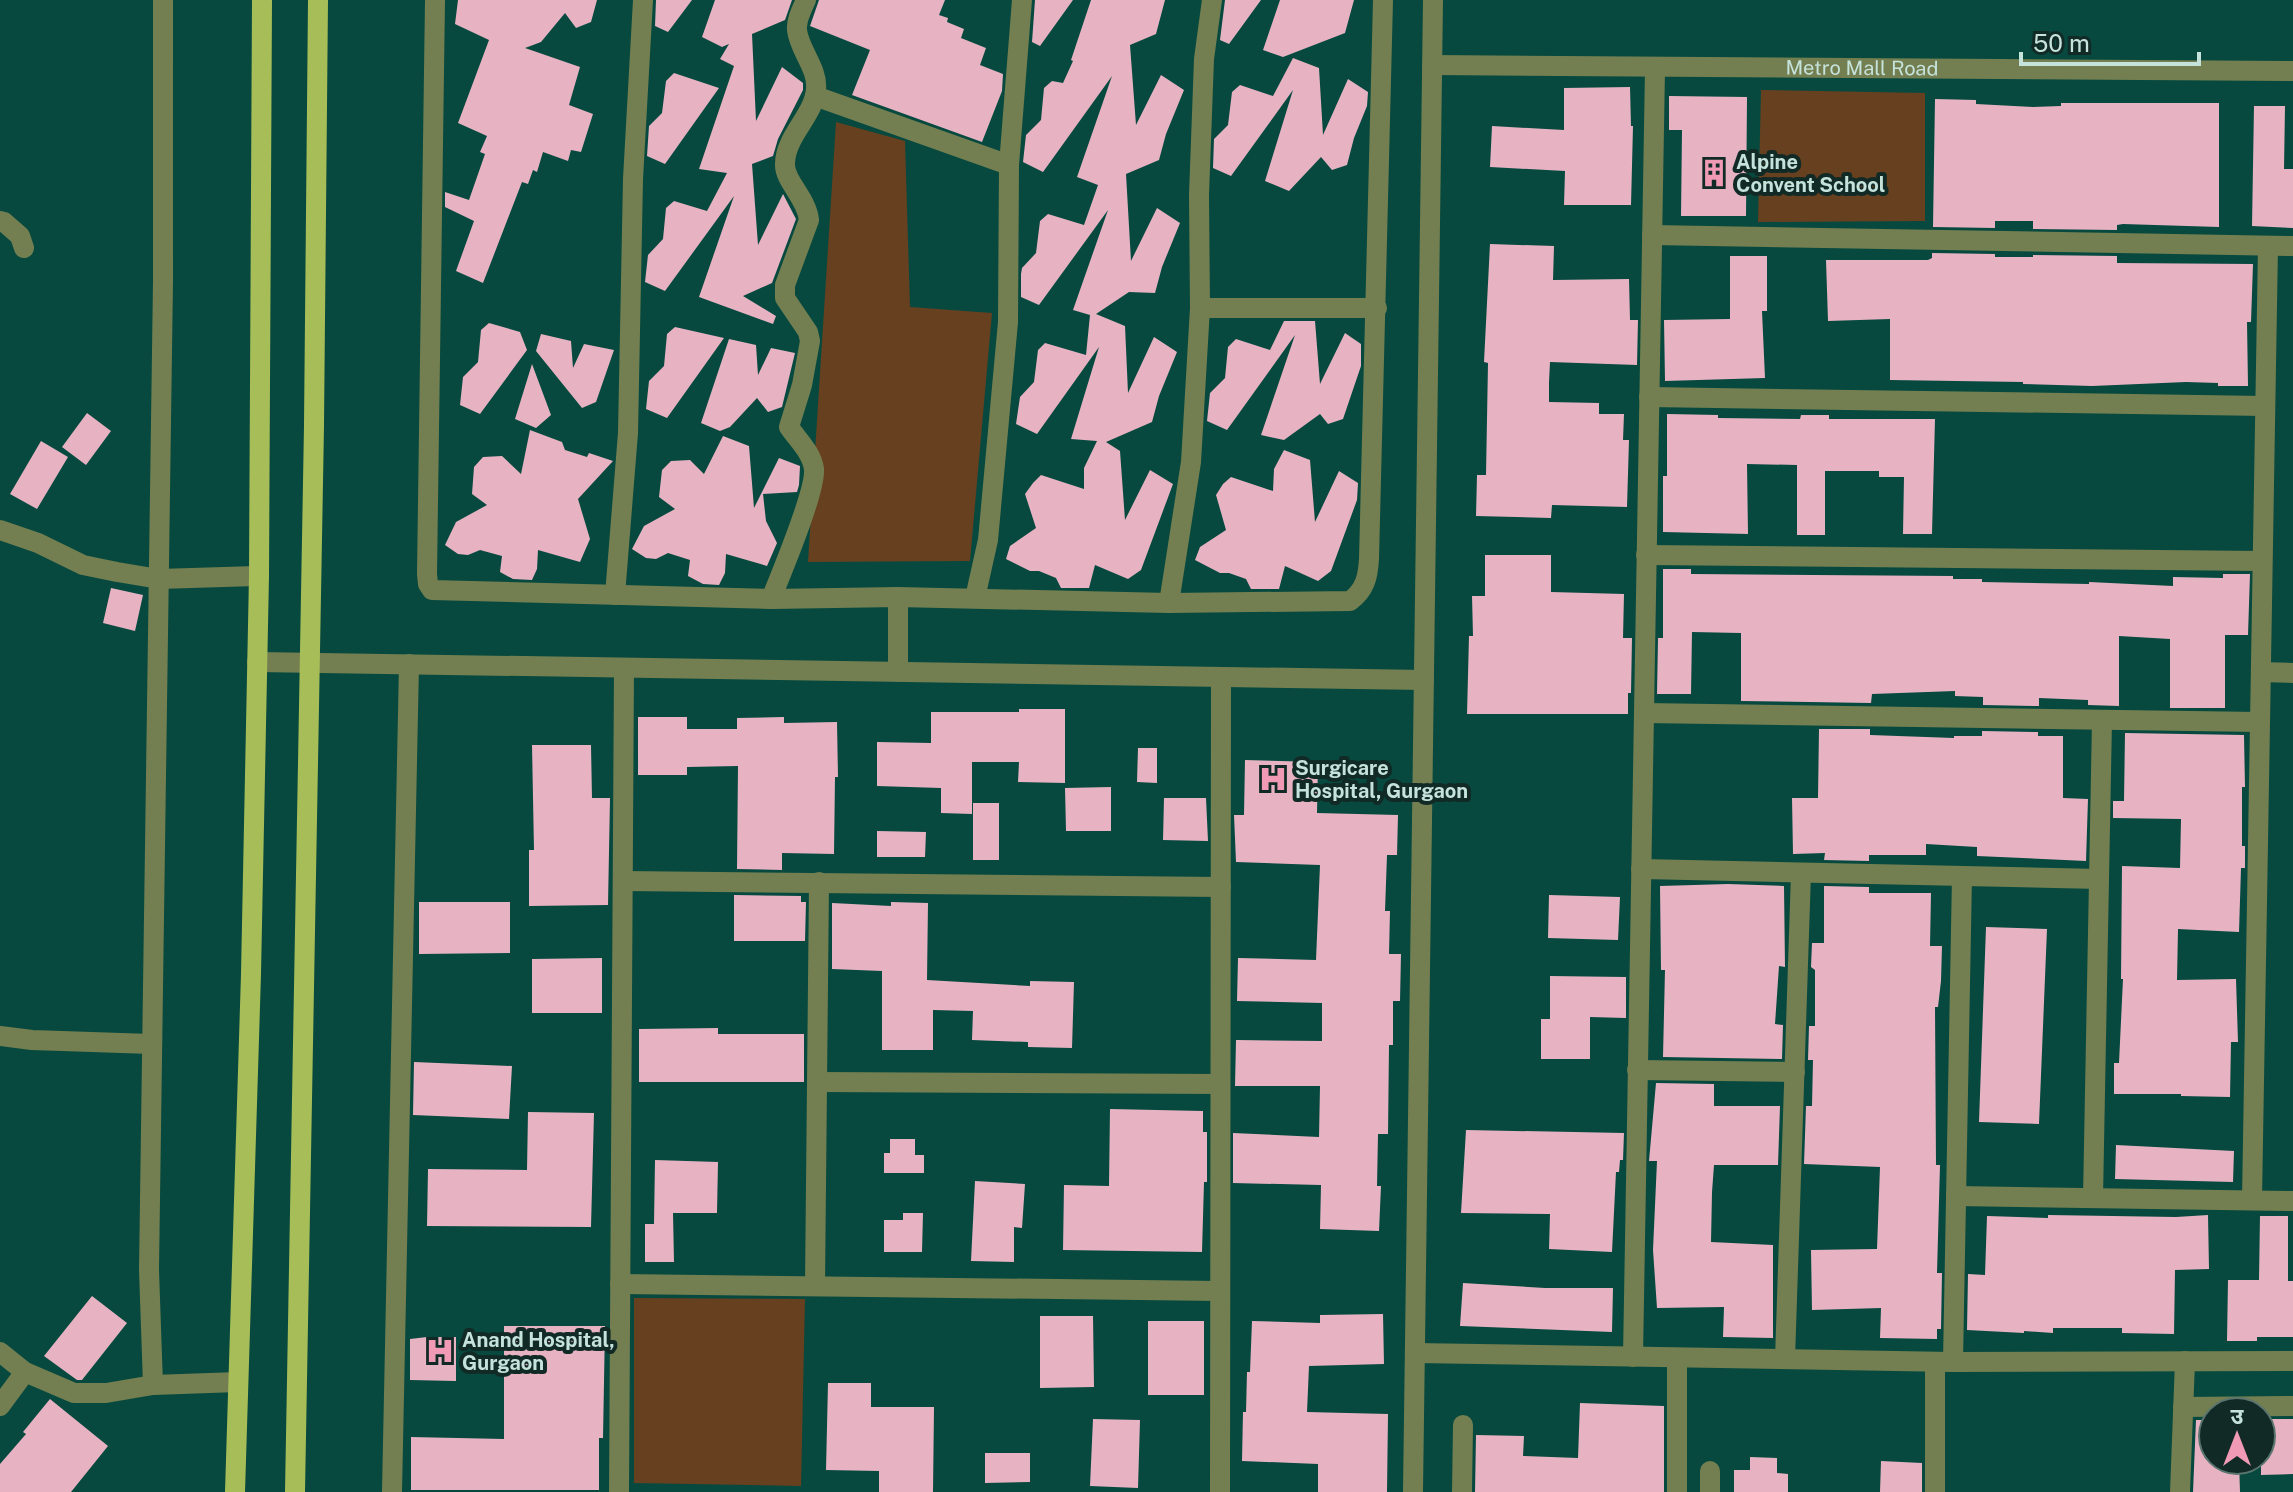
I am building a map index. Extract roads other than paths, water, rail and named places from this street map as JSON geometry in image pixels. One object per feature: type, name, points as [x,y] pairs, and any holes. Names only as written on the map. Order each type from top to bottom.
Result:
[{"type":"main road","points":[[235,1492],[251,974],[259,576],[262,0]]},
{"type":"main road","points":[[295,1492],[318,0]]},
{"type":"street","points":[[153,1385],[149,1270],[163,0]]},
{"type":"street","points":[[435,0],[427,581],[432,590],[771,599],[898,597],[1169,603],[1350,601],[1360,594],[1369,573],[1383,0]]},
{"type":"street","points":[[615,595],[628,433],[633,179],[643,0]]},
{"type":"street","points":[[771,599],[803,514],[814,472],[809,453],[789,427],[802,385],[810,341],[808,332],[785,298],[785,285],[809,220],[804,202],[784,165],[787,151],[815,96],[817,84],[797,30],[797,20],[806,0]]},
{"type":"street","points":[[975,598],[988,540],[1008,322],[1009,165],[1022,0]]},
{"type":"street","points":[[1169,603],[1191,462],[1200,308],[1199,195],[1204,59],[1212,0]]},
{"type":"street","points":[[1413,1492],[1433,0]]},
{"type":"street","name":"Metro Mall Road","points":[[1432,65],[1655,69],[2293,71]]},
{"type":"street","points":[[1633,1357],[1655,69]]},
{"type":"street","points":[[815,96],[1009,165]]},
{"type":"street","points":[[0,221],[20,236],[24,248]]},
{"type":"street","points":[[1652,235],[2293,246]]},
{"type":"street","points":[[2252,1200],[2268,246]]},
{"type":"street","points":[[1200,308],[1377,308]]},
{"type":"street","points":[[1649,397],[2265,406]]},
{"type":"street","points":[[0,530],[38,543],[83,565],[159,579],[259,576]]},
{"type":"street","points":[[1646,555],[2262,561]]},
{"type":"street","points":[[898,597],[898,672]]},
{"type":"street","points":[[257,662],[1424,680]]},
{"type":"street","points":[[392,1492],[409,664]]},
{"type":"street","points":[[619,1492],[624,668]]},
{"type":"street","points":[[2261,672],[2293,673]]},
{"type":"street","points":[[1220,1492],[1221,677]]},
{"type":"street","points":[[1644,713],[2260,722]]},
{"type":"street","points":[[2093,1198],[2102,720]]},
{"type":"street","points":[[1641,869],[2099,879]]},
{"type":"street","points":[[1785,1359],[1801,873]]},
{"type":"street","points":[[1935,1492],[1956,1196],[1962,876]]},
{"type":"street","points":[[623,881],[1221,887]]},
{"type":"street","points":[[815,1286],[819,882]]},
{"type":"street","points":[[0,1036],[151,1044]]},
{"type":"street","points":[[1637,1070],[1795,1072]]},
{"type":"street","points":[[818,1082],[1220,1084]]},
{"type":"street","points":[[1956,1196],[2293,1201]]},
{"type":"street","points":[[620,1284],[1220,1291]]},
{"type":"street","points":[[0,1352],[25,1372],[74,1393],[106,1393],[153,1385],[238,1382]]},
{"type":"street","points":[[1415,1353],[1944,1362],[2293,1361]]},
{"type":"street","points":[[1677,1358],[1677,1492]]},
{"type":"street","points":[[2180,1492],[2185,1361]]},
{"type":"street","points":[[0,1406],[25,1372]]},
{"type":"street","points":[[2183,1407],[2293,1406]]},
{"type":"street","points":[[1462,1492],[1463,1425]]},
{"type":"place","name":"Alpine Convent School","points":[[1714,173]]},
{"type":"place","name":"Surgicare Hospital, Gurgaon","points":[[1273,779]]},
{"type":"place","name":"Anand Hospital, Gurgaon","points":[[440,1351]]}]
